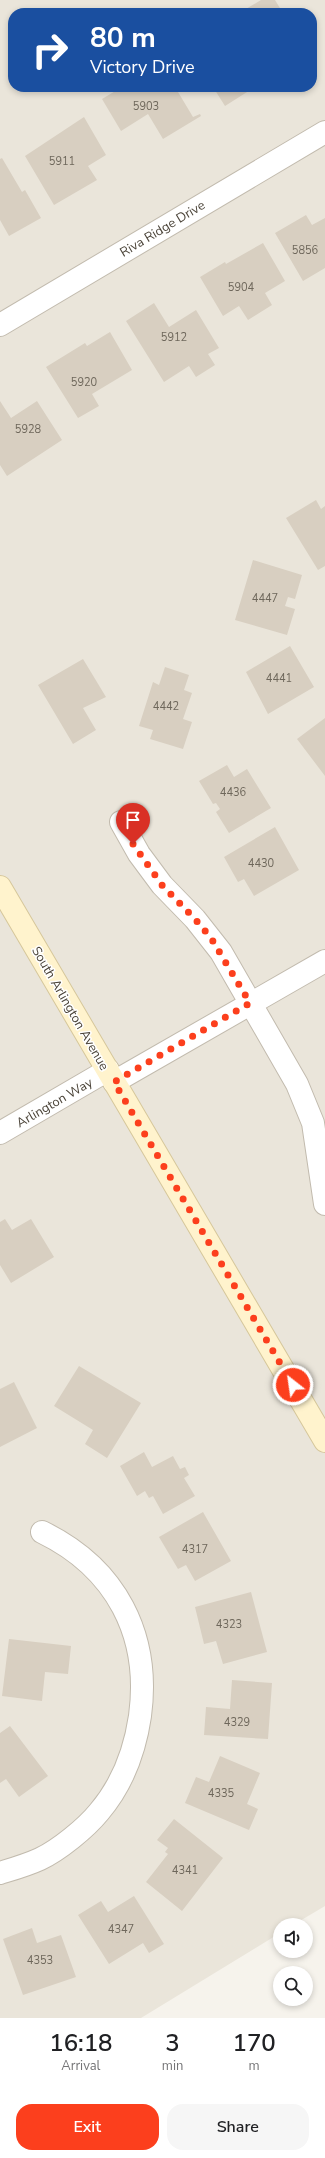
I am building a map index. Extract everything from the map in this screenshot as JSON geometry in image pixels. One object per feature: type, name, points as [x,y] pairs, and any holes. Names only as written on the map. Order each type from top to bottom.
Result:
[{"type":"main road","name":"South Arlington Avenue","points":[[0,887],[325,1441]]},
{"type":"street","name":"Riva Ridge Drive","points":[[0,324],[325,132]]},
{"type":"street","points":[[121,822],[139,854],[162,885],[191,914],[211,938],[297,1084],[310,1115],[325,1204]]},
{"type":"street","name":"Arlington Way","points":[[0,1133],[250,1003],[325,961]]},
{"type":"street","points":[[0,1874],[40,1859],[86,1824],[100,1811],[127,1767],[136,1743],[142,1703],[143,1679],[139,1652],[125,1610],[111,1587],[94,1568],[75,1552],[42,1532]]},
{"type":"shaded area","points":[[0,0],[325,0],[325,1906],[305,1918],[273,1918],[273,1937],[141,2018],[0,2018]]},
{"type":"building","points":[[261,0],[275,0],[280,8],[247,8]]},
{"type":"building","points":[[114,92],[178,92],[193,117],[200,114],[201,116],[163,139],[148,114],[121,131],[102,99]]},
{"type":"building","points":[[216,92],[247,92],[225,106]]},
{"type":"building","points":[[84,117],[106,155],[88,166],[97,180],[54,205],[25,156]]},
{"type":"building","points":[[2,158],[22,192],[25,190],[41,218],[9,236],[0,220],[0,159]]},
{"type":"building","points":[[306,215],[312,225],[325,218],[325,268],[303,281],[275,233]]},
{"type":"building","points":[[263,243],[285,281],[265,293],[272,305],[248,320],[239,306],[223,316],[200,277],[225,262],[226,264]]},
{"type":"building","points":[[154,303],[169,327],[196,310],[219,348],[208,354],[215,365],[196,377],[189,366],[164,382],[126,321]]},
{"type":"building","points":[[110,332],[132,370],[92,394],[99,406],[78,418],[46,367],[85,343],[87,346]]},
{"type":"building","points":[[0,401],[11,418],[37,401],[62,440],[7,476],[0,465]]},
{"type":"building","points":[[316,500],[321,509],[325,506],[325,566],[318,570],[286,518]]},
{"type":"building","points":[[253,560],[302,575],[295,599],[288,597],[285,606],[295,609],[287,635],[235,620]]},
{"type":"building","points":[[290,646],[314,687],[268,714],[246,672]]},
{"type":"building","points":[[83,659],[106,697],[83,708],[96,730],[73,744],[38,685]]},
{"type":"building","points":[[165,667],[189,675],[184,690],[192,693],[183,719],[192,722],[183,749],[150,739],[153,730],[139,726],[153,682],[159,685]]},
{"type":"building","points":[[325,718],[325,776],[297,739]]},
{"type":"building","points":[[227,765],[234,777],[247,769],[271,808],[229,833],[216,812],[220,809],[216,803],[213,804],[199,781]]},
{"type":"building","points":[[275,827],[299,870],[254,896],[244,879],[238,882],[224,857]]},
{"type":"building","points":[[5,1219],[12,1230],[31,1219],[54,1257],[11,1283],[0,1265],[0,1222]]},
{"type":"building","points":[[79,1366],[141,1403],[107,1458],[85,1444],[93,1430],[54,1406]]},
{"type":"building","points":[[14,1382],[37,1428],[0,1447],[0,1389]]},
{"type":"building","points":[[144,1452],[152,1467],[173,1456],[180,1469],[185,1467],[189,1475],[184,1478],[195,1496],[163,1514],[153,1496],[149,1498],[145,1491],[137,1496],[120,1466]]},
{"type":"building","points":[[203,1512],[231,1561],[195,1581],[186,1565],[178,1569],[159,1537]]},
{"type":"building","points":[[251,1592],[267,1652],[223,1664],[216,1641],[204,1644],[195,1607]]},
{"type":"building","points":[[9,1639],[71,1646],[68,1674],[45,1672],[42,1701],[2,1696]]},
{"type":"building","points":[[232,1680],[272,1683],[268,1739],[204,1735],[206,1707],[230,1709]]},
{"type":"building","points":[[10,1726],[48,1776],[19,1797],[6,1779],[0,1783],[0,1733]]},
{"type":"building","points":[[220,1756],[260,1773],[247,1804],[258,1809],[249,1830],[185,1803],[196,1777],[209,1782]]},
{"type":"building","points":[[174,1819],[223,1858],[182,1911],[146,1882],[168,1854],[165,1852],[168,1848],[157,1840]]},
{"type":"building","points":[[134,1896],[164,1944],[149,1953],[143,1943],[109,1964],[78,1915],[101,1901],[108,1912]]},
{"type":"building","points":[[32,1928],[37,1943],[61,1935],[76,1977],[23,1995],[3,1939]]},
{"type":"route","points":[[133,844],[146,865],[162,885],[187,909],[211,938],[221,952],[250,1003],[114,1082],[293,1385]]}]
